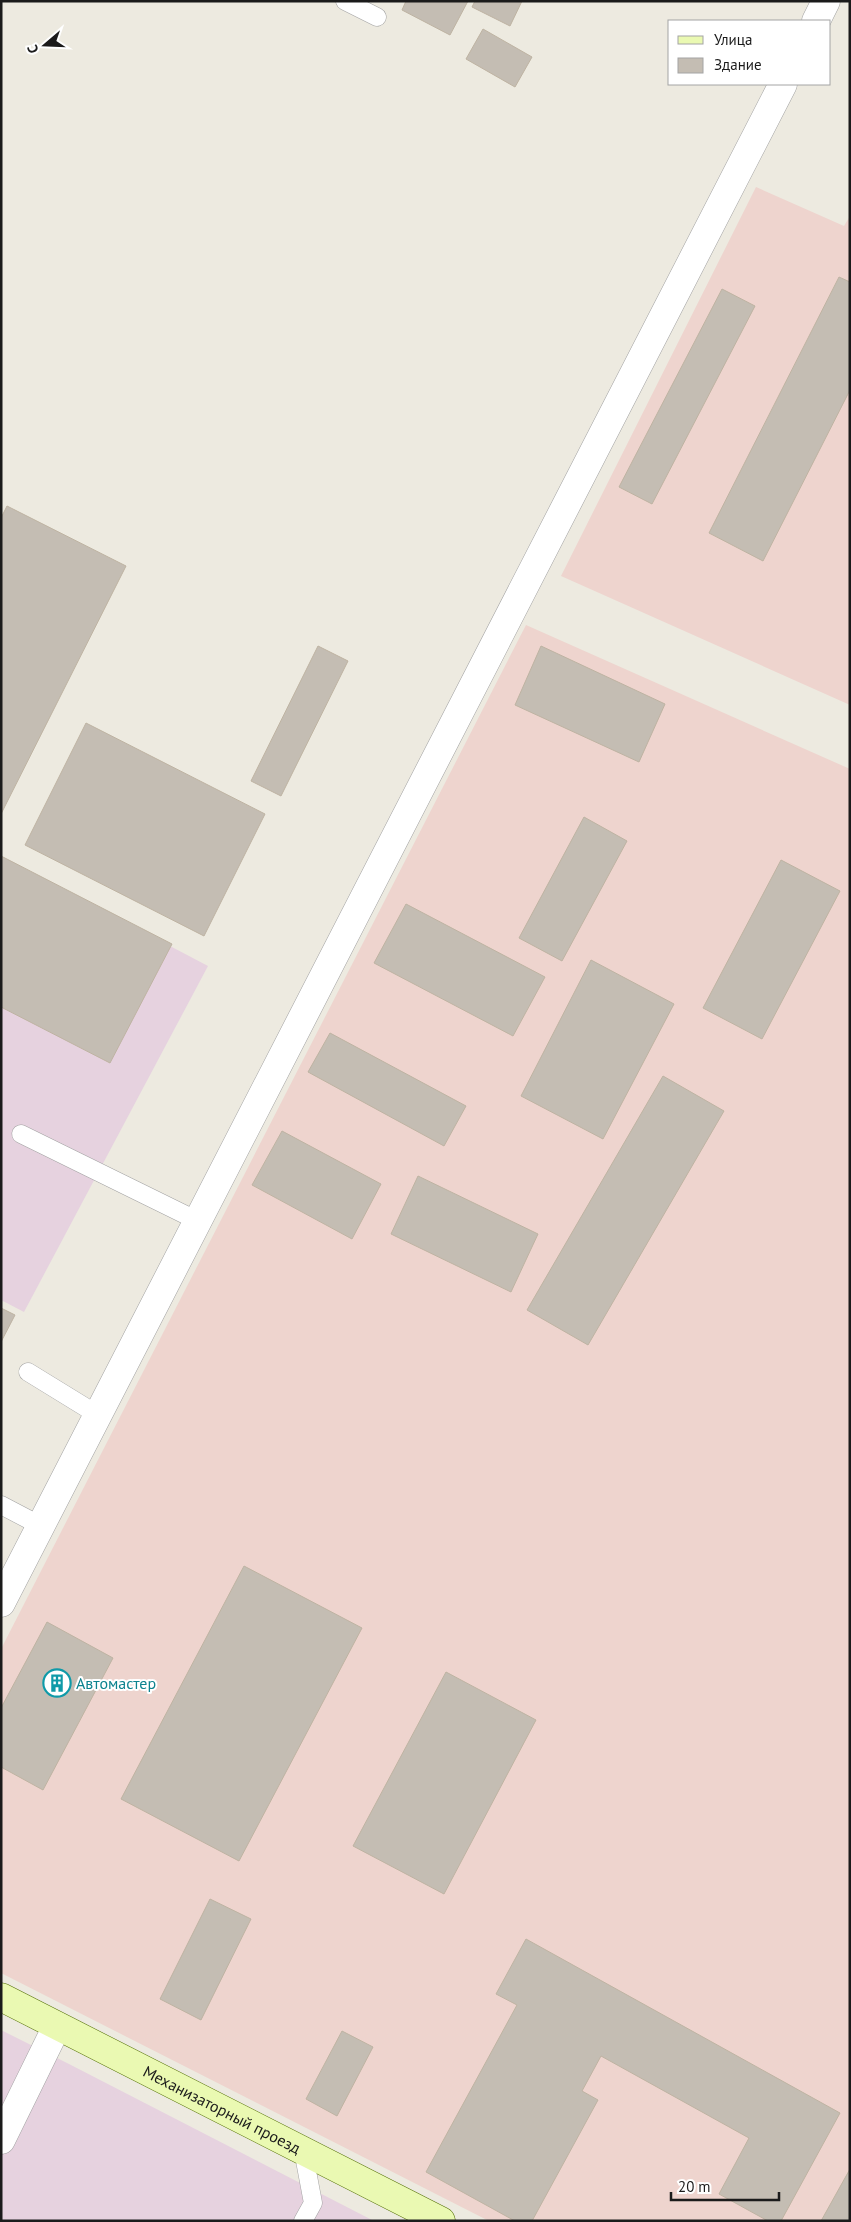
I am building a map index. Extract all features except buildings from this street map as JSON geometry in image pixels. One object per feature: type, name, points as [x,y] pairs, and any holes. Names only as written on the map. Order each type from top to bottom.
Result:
[{"type":"street","points":[[816,20],[826,1]]},
{"type":"street","points":[[1,1603],[782,85]]},
{"type":"street","name":"Механизаторный проезд","points":[[1,1997],[441,2221]]},
{"type":"street","points":[[1,2140],[58,2026]]},
{"type":"lane","points":[[345,1],[377,17]]},
{"type":"lane","points":[[21,1134],[198,1221]]},
{"type":"lane","points":[[28,1372],[98,1415]]},
{"type":"lane","points":[[1,1505],[41,1526]]},
{"type":"lane","points":[[303,2150],[312,2203],[303,2221]]},
{"type":"shaded area","points":[[756,187],[844,226],[850,216],[850,705],[561,576]]},
{"type":"shaded area","points":[[526,625],[850,769],[850,2221],[489,2221],[1,1973],[1,1649]]},
{"type":"shaded area","points":[[1,857],[208,966],[24,1312],[1,1300]]},
{"type":"shaded area","points":[[1,2030],[69,2064],[374,2221],[1,2221]]},
{"type":"place","name":"Автомастер","points":[[57,1683]]}]
